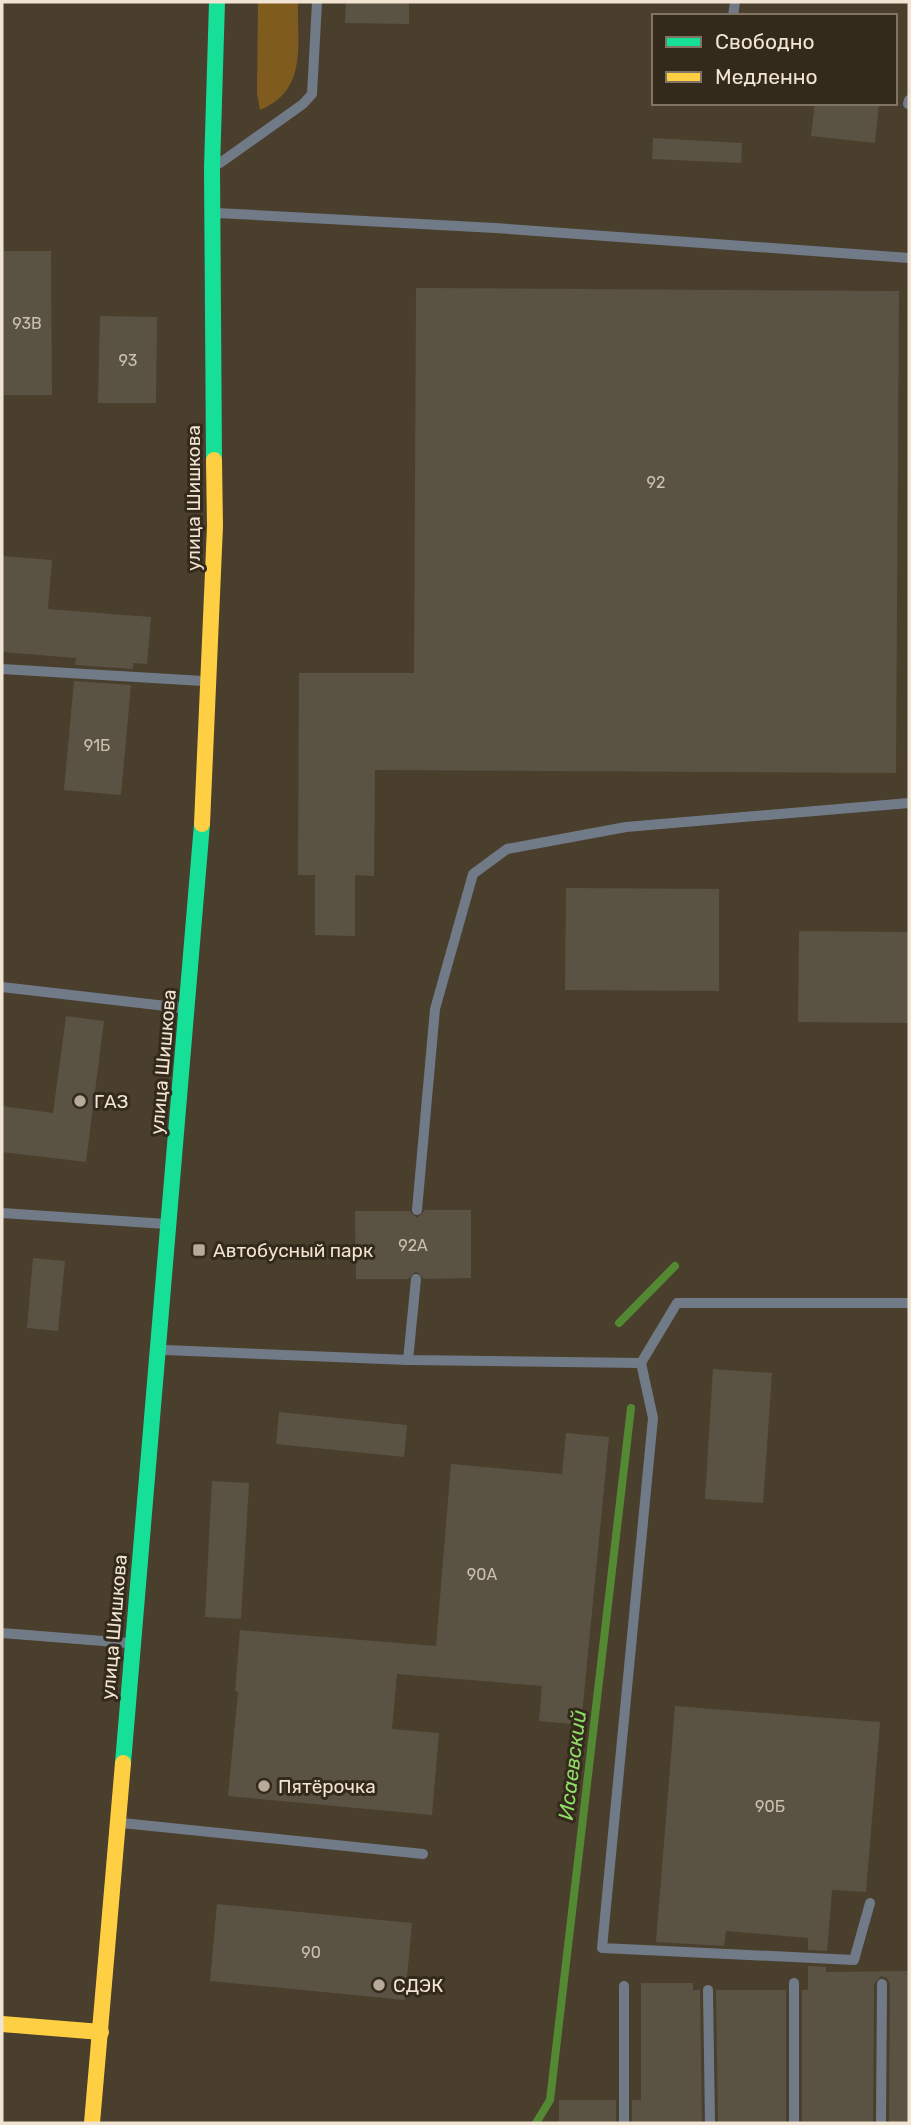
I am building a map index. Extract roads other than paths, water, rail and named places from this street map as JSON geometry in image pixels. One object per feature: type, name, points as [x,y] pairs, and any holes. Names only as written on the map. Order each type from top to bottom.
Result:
[{"type":"main road","name":"улица Шишкова","points":[[92,2123],[200,880],[215,526],[212,168],[217,2]]},
{"type":"main road","points":[[2,2024],[100,2032]]},
{"type":"lane","points":[[212,168],[303,104],[312,94],[317,2]]},
{"type":"lane","points":[[213,213],[495,228],[909,258]]},
{"type":"lane","points":[[2,669],[209,682]]},
{"type":"lane","points":[[417,1210],[436,1009],[473,874],[507,849],[626,827],[909,803]]},
{"type":"lane","points":[[2,987],[189,1009]]},
{"type":"lane","points":[[2,1213],[168,1225]]},
{"type":"lane","points":[[408,1360],[416,1279]]},
{"type":"lane","points":[[870,1903],[853,1960],[602,1948],[653,1418],[641,1363],[677,1303],[909,1303]]},
{"type":"lane","points":[[158,1350],[408,1360],[641,1363]]},
{"type":"lane","points":[[2,1633],[134,1644]]},
{"type":"lane","points":[[119,1823],[423,1854]]},
{"type":"lane","points":[[794,1983],[794,2123]]},
{"type":"lane","points":[[881,2123],[882,1984]]},
{"type":"lane","points":[[624,1986],[624,2123]]},
{"type":"lane","points":[[708,1990],[710,2123]]},
{"type":"waterway","name":"Исаевский","points":[[619,1323],[675,1266]]},
{"type":"waterway","name":"Исаевский","points":[[536,2123],[550,2100],[631,1408]]},
{"type":"place","name":"ГАЗ","points":[[80,1101]]},
{"type":"place","name":"Автобусный парк","points":[[199,1250]]},
{"type":"place","name":"Пятёрочка","points":[[264,1786]]},
{"type":"place","name":"СДЭК","points":[[379,1985]]}]
